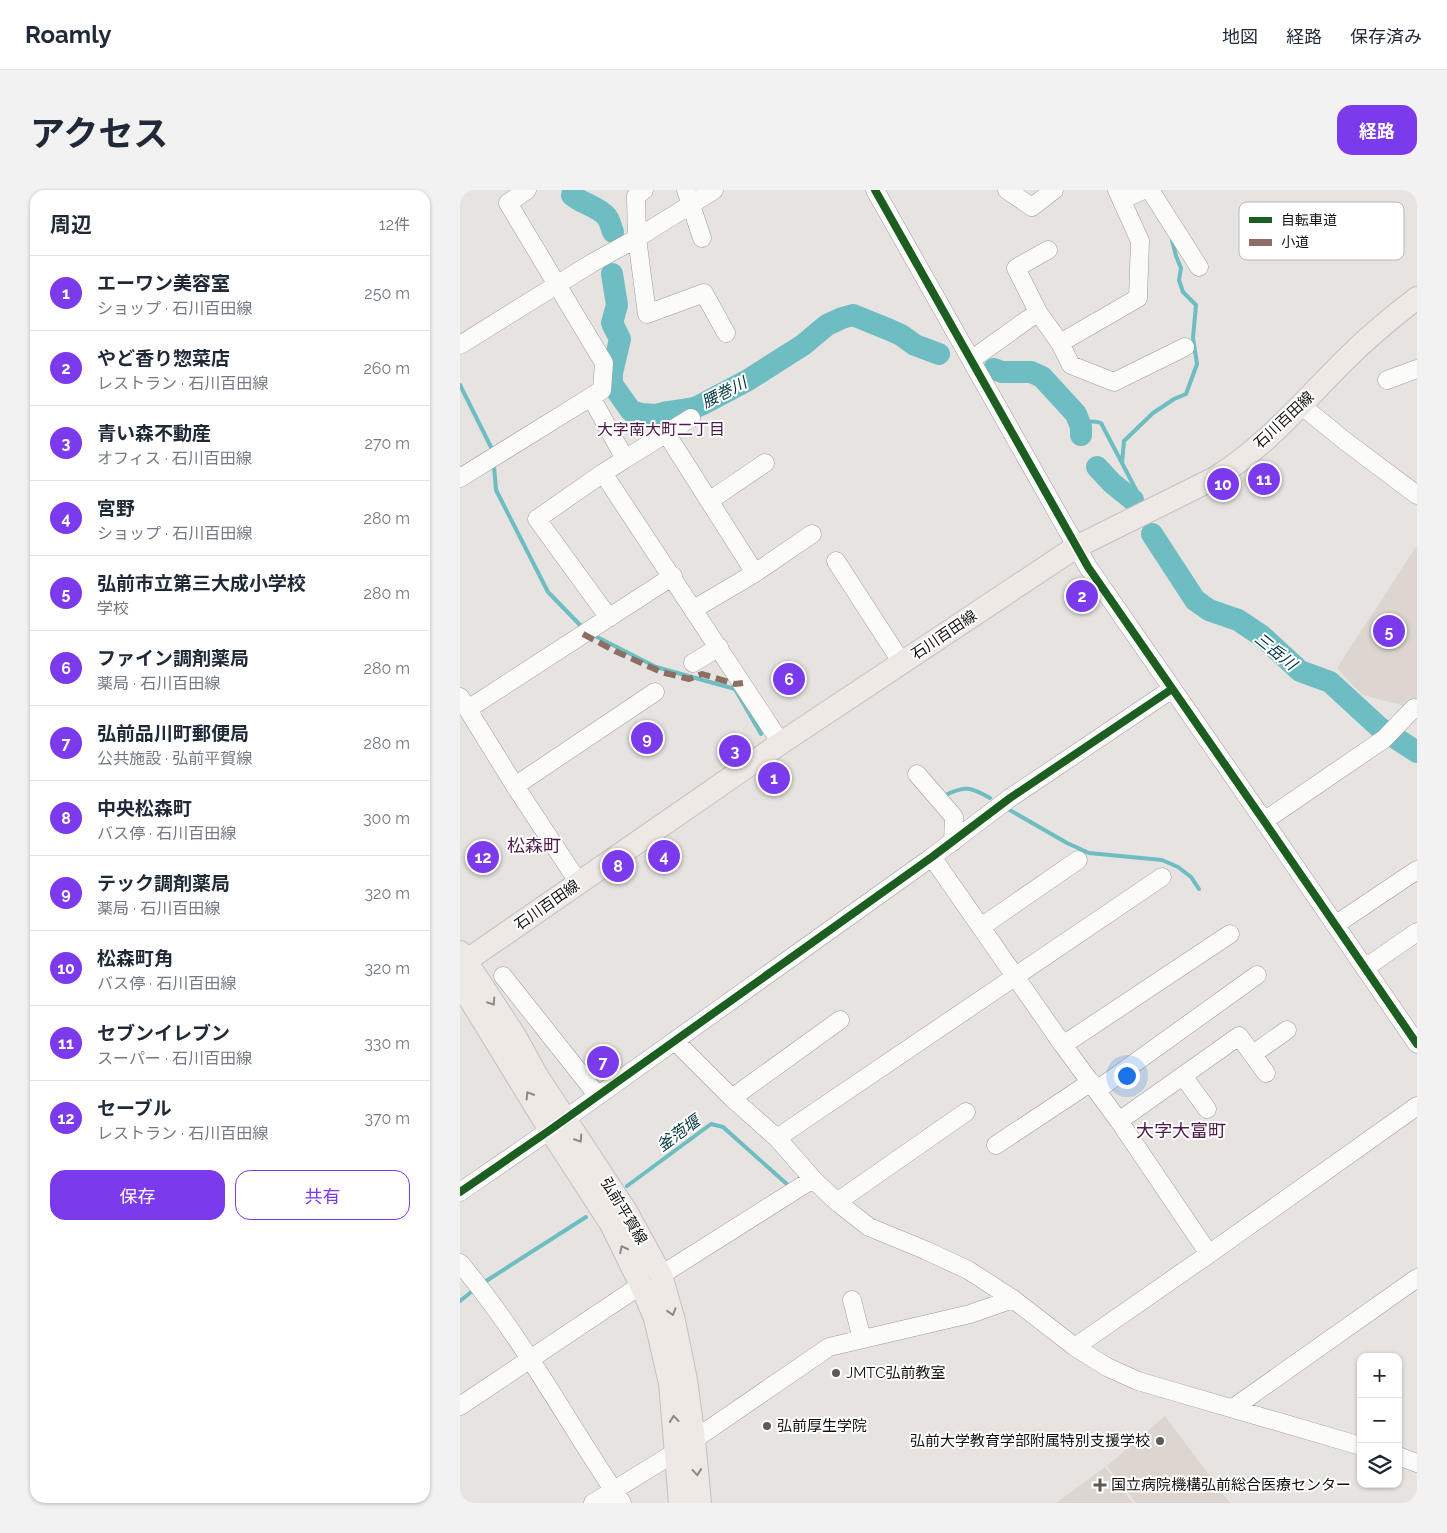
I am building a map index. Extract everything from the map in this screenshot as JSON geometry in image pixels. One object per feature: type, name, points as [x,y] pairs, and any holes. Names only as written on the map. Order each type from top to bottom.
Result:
[{"type":"main road","name":"石川百田線","points":[[462,959],[579,883],[782,742],[1076,547],[1215,478],[1236,465],[1302,406],[1345,360],[1391,318],[1417,298]]},
{"type":"main road","name":"弘前平賀線","points":[[462,959],[515,1036],[537,1076],[558,1125]]},
{"type":"main road","name":"弘前平賀線","points":[[460,983],[558,1125],[626,1211],[651,1280],[674,1321],[686,1380],[685,1446],[680,1503]]},
{"type":"main road","name":"弘前平賀線","points":[[685,1446],[700,1503]]},
{"type":"street","points":[[460,478],[602,390],[604,362],[508,203],[527,190]]},
{"type":"street","points":[[644,190],[636,196],[637,238],[647,314],[704,293],[726,333]]},
{"type":"street","points":[[460,345],[557,286],[592,262],[637,238],[689,197],[714,190]]},
{"type":"street","points":[[875,190],[1088,567],[1417,1044]]},
{"type":"street","points":[[1007,190],[1032,208],[1054,190]]},
{"type":"street","points":[[1060,343],[1138,298],[1140,241],[1119,195],[1143,190]]},
{"type":"street","points":[[1150,190],[1199,267]]},
{"type":"street","points":[[689,197],[702,238]]},
{"type":"street","points":[[1048,250],[1016,268],[1038,312],[1060,343],[1071,365],[1114,382],[1185,347]]},
{"type":"street","points":[[971,360],[1038,312]]},
{"type":"street","points":[[1387,380],[1417,369]]},
{"type":"street","points":[[591,397],[625,459]]},
{"type":"street","points":[[1302,406],[1417,495]]},
{"type":"street","points":[[609,618],[537,519],[625,459],[691,418]]},
{"type":"street","points":[[666,433],[755,573]]},
{"type":"street","points":[[709,501],[765,463]]},
{"type":"street","points":[[604,473],[782,742]]},
{"type":"street","points":[[694,609],[755,573],[812,534]]},
{"type":"street","points":[[836,561],[902,664]]},
{"type":"street","points":[[579,883],[515,786],[464,703],[609,618],[673,576]]},
{"type":"street","points":[[693,663],[719,647]]},
{"type":"street","points":[[460,1192],[676,1041],[953,842],[1010,798],[1172,689]]},
{"type":"street","points":[[515,786],[655,692]]},
{"type":"street","points":[[1264,821],[1389,734],[1414,708]]},
{"type":"street","points":[[919,784],[954,817],[953,842]]},
{"type":"street","points":[[932,857],[1063,1045],[1119,1121],[1209,1254]]},
{"type":"street","points":[[980,927],[1078,860]]},
{"type":"street","points":[[1335,925],[1417,870]]},
{"type":"street","points":[[777,1138],[1162,877]]},
{"type":"street","points":[[1364,968],[1417,932]]},
{"type":"street","points":[[1063,1045],[1230,934]]},
{"type":"street","points":[[996,1146],[1094,1086],[1258,975]]},
{"type":"street","points":[[503,976],[598,1096]]},
{"type":"street","points":[[732,1098],[840,1020]]},
{"type":"street","points":[[1253,1054],[1287,1030]]},
{"type":"street","points":[[1119,1121],[1239,1036],[1266,1072]]},
{"type":"street","points":[[676,1041],[732,1098],[777,1138],[813,1180],[869,1227],[968,1270],[1013,1299],[1074,1347],[1106,1368],[1138,1380],[1357,1445]]},
{"type":"street","points":[[1183,1076],[1207,1109]]},
{"type":"street","points":[[1074,1347],[1209,1254],[1417,1106]]},
{"type":"street","points":[[837,1202],[966,1112]]},
{"type":"street","points":[[460,1406],[651,1280],[813,1180]]},
{"type":"street","points":[[460,1263],[530,1360],[618,1496]]},
{"type":"street","points":[[1233,1408],[1417,1278]]},
{"type":"street","points":[[593,1503],[618,1496],[685,1446],[829,1347],[970,1314],[1013,1299]]},
{"type":"street","points":[[852,1300],[862,1339]]},
{"type":"street","points":[[1402,1457],[1417,1463]]},
{"type":"shaded area","points":[[1417,545],[1417,709],[1362,695],[1337,668]]},
{"type":"shaded area","name":"弘前大学教育学部附属特別支援学校","points":[[1165,1416],[1230,1503],[1136,1503],[1107,1466]]},
{"type":"shaded area","name":"国立病院機構弘前総合医療センター","points":[[1105,1467],[1133,1503],[1056,1503]]},
{"type":"waterway","name":"腰巻川","points":[[572,195],[603,213],[608,219],[613,232]]},
{"type":"waterway","points":[[1136,490],[1122,463],[1124,441],[1153,413],[1174,399],[1186,394],[1197,364],[1193,338],[1196,305],[1183,292],[1179,280],[1181,268],[1172,240]]},
{"type":"waterway","name":"腰巻川","points":[[612,274],[617,305],[612,323],[620,339],[612,373],[612,384],[631,411],[642,414],[656,415],[701,405],[748,380],[803,345],[827,325],[853,315],[901,335],[915,345],[939,354]]},
{"type":"waterway","name":"腰巻川","points":[[994,369],[1002,372],[1031,372],[1042,377],[1076,414],[1081,427],[1081,435]]},
{"type":"waterway","points":[[460,385],[492,449]]},
{"type":"waterway","points":[[1079,421],[1101,423],[1122,463]]},
{"type":"waterway","points":[[494,466],[496,490],[548,592],[581,626]]},
{"type":"waterway","name":"腰巻川","points":[[1097,467],[1112,483],[1133,500]]},
{"type":"waterway","name":"三岳川","points":[[1152,534],[1195,600],[1209,610],[1238,620],[1262,636],[1300,671],[1330,682],[1380,728],[1417,752]]},
{"type":"waterway","points":[[597,637],[656,667],[735,689],[761,734]]},
{"type":"waterway","points":[[944,796],[957,790],[967,789],[990,798]]},
{"type":"waterway","points":[[1008,809],[1067,843],[1089,853],[1162,860],[1178,867],[1191,877],[1199,889]]},
{"type":"waterway","name":"釜萢堰","points":[[627,1186],[711,1124],[723,1127],[789,1186]]},
{"type":"waterway","name":"釜萢堰","points":[[483,1283],[586,1217]]},
{"type":"waterway","name":"釜萢堰","points":[[460,1301],[475,1289]]},
{"type":"marked path","points":[[583,634],[661,672],[689,679],[702,674],[735,684],[743,683]]},
{"type":"cycle path","points":[[875,190],[1088,567],[1417,1044]]},
{"type":"cycle path","points":[[460,1192],[550,1130],[932,857],[1010,798],[1172,689]]},
{"type":"place","name":"セブンイレブン","points":[[1264,479]]},
{"type":"place","name":"松森町角","points":[[1223,484]]},
{"type":"place","name":"やど香り惣菜店","points":[[1082,596]]},
{"type":"place","name":"弘前市立第三大成小学校","points":[[1389,631]]},
{"type":"place","name":"ファイン調剤薬局","points":[[789,679]]},
{"type":"place","name":"テック調剤薬局","points":[[647,738]]},
{"type":"place","name":"青い森不動産","points":[[735,751]]},
{"type":"place","name":"エーワン美容室","points":[[774,778]]},
{"type":"place","name":"宮野","points":[[664,856]]},
{"type":"place","name":"セーブル","points":[[483,857]]},
{"type":"place","name":"中央松森町","points":[[618,866]]},
{"type":"place","name":"弘前品川町郵便局","points":[[603,1062]]},
{"type":"place","name":"JMTC弘前教室","points":[[836,1373]]},
{"type":"place","name":"弘前厚生学院","points":[[767,1426]]},
{"type":"place","name":"弘前大学教育学部附属特別支援学校","points":[[1160,1441]]},
{"type":"place","name":"国立病院機構弘前総合医療センター","points":[[1100,1485]]},
{"type":"district","name":"大字南大町二丁目","points":[[661,429]]},
{"type":"district","name":"松森町","points":[[534,846]]},
{"type":"district","name":"大字大富町","points":[[1181,1131]]}]
